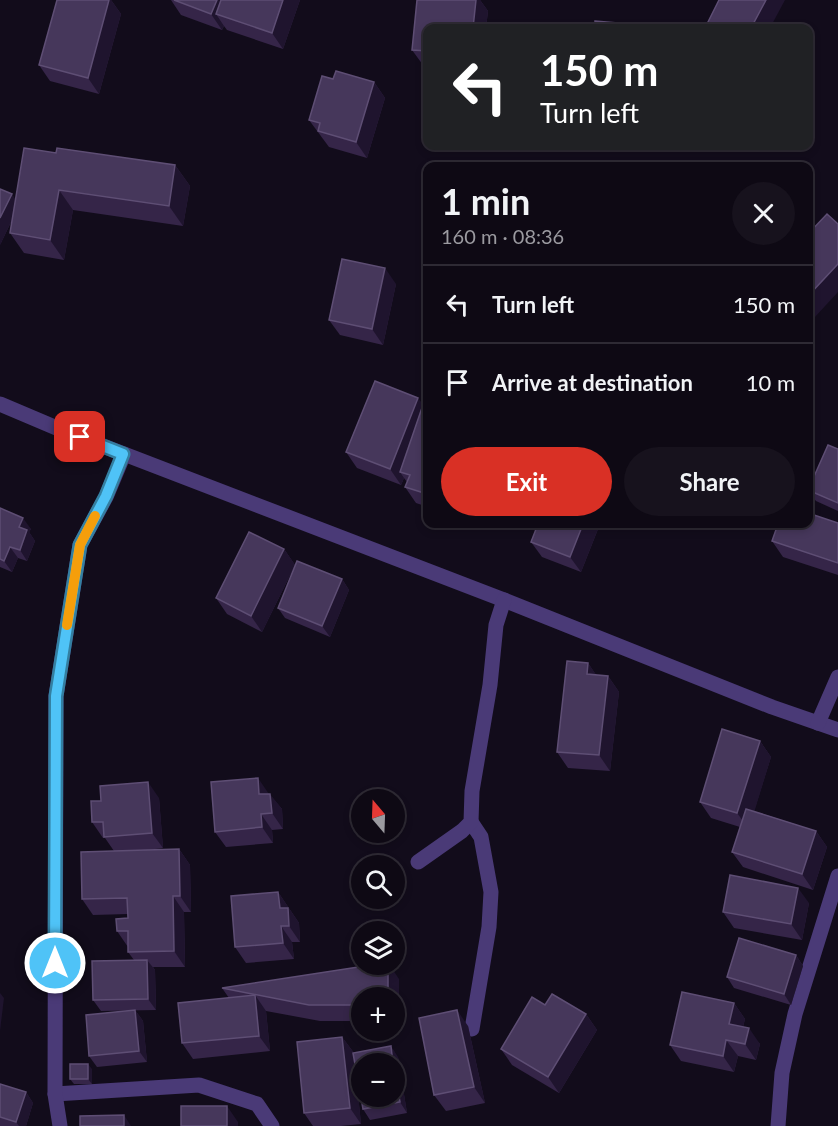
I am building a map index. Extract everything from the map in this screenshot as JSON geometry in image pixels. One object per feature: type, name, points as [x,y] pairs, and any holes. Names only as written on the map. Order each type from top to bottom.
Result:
[{"type":"street","points":[[0,404],[123,454],[504,600],[772,708],[838,730]]},
{"type":"street","points":[[60,1126],[55,1094],[56,696],[80,545],[106,496],[123,454]]},
{"type":"street","points":[[472,1029],[489,927],[491,892],[481,837],[471,822],[472,791],[490,685],[496,625],[504,600]]},
{"type":"street","points":[[818,723],[838,677]]},
{"type":"street","points":[[418,862],[471,822]]},
{"type":"street","points":[[778,1126],[782,1073],[795,1014],[838,876]]},
{"type":"street","points":[[55,1094],[199,1085],[257,1104],[272,1126]]},
{"type":"building","points":[[57,0],[109,0],[88,78],[39,65]]},
{"type":"building","points":[[174,0],[217,0],[211,14]]},
{"type":"building","points":[[221,0],[283,0],[272,33],[216,14]]},
{"type":"building","points":[[417,0],[476,0],[473,24],[423,24],[423,51],[412,50]]},
{"type":"building","points":[[719,0],[766,0],[753,24],[707,24]]},
{"type":"building","points":[[595,21],[629,24],[595,24]]},
{"type":"building","points":[[336,71],[374,82],[356,142],[318,131],[320,123],[309,120],[322,76],[333,79]]},
{"type":"building","points":[[24,148],[56,153],[57,148],[175,165],[169,206],[59,190],[50,240],[10,233]]},
{"type":"building","points":[[0,189],[12,194],[0,218]]},
{"type":"building","points":[[827,214],[838,224],[838,264],[813,291],[813,229]]},
{"type":"building","points":[[342,259],[385,268],[372,329],[329,320]]},
{"type":"building","points":[[375,381],[418,398],[390,469],[346,452]]},
{"type":"building","points":[[423,405],[423,493],[405,487],[410,475],[400,472]]},
{"type":"building","points":[[828,445],[838,449],[838,503],[813,492],[813,479]]},
{"type":"building","points":[[0,508],[23,518],[19,527],[27,530],[20,550],[10,547],[4,561],[0,559]]},
{"type":"building","points":[[813,515],[838,523],[838,563],[772,541],[777,528],[813,528]]},
{"type":"building","points":[[536,528],[581,528],[570,557],[531,542]]},
{"type":"building","points":[[249,532],[284,549],[251,616],[216,598]]},
{"type":"building","points":[[297,561],[342,579],[322,626],[278,608]]},
{"type":"building","points":[[567,661],[588,663],[587,674],[608,676],[599,755],[557,752]]},
{"type":"building","points":[[722,729],[760,741],[737,813],[700,802]]},
{"type":"building","points":[[258,778],[259,794],[270,794],[272,813],[261,814],[262,827],[215,832],[211,782]]},
{"type":"building","points":[[148,782],[152,833],[104,837],[103,822],[92,822],[91,801],[101,801],[100,786]]},
{"type":"building","points":[[746,809],[816,831],[802,874],[732,852]]},
{"type":"building","points":[[179,849],[180,896],[173,896],[174,951],[128,952],[128,931],[117,931],[116,919],[128,918],[127,898],[82,899],[81,852]]},
{"type":"building","points":[[730,875],[798,888],[791,924],[723,912]]},
{"type":"building","points":[[278,892],[280,908],[288,908],[289,926],[281,926],[283,943],[235,947],[231,896]]},
{"type":"building","points":[[739,938],[796,955],[784,994],[727,977]]},
{"type":"building","points":[[147,960],[148,999],[93,1000],[92,961]]},
{"type":"building","points":[[351,968],[351,975],[388,975],[388,987],[351,987],[351,1005],[309,1005],[222,988]]},
{"type":"building","points":[[682,992],[734,1003],[729,1024],[749,1028],[745,1044],[726,1040],[723,1056],[670,1045]]},
{"type":"building","points":[[552,994],[586,1014],[548,1077],[501,1049],[532,997],[545,1005]]},
{"type":"building","points":[[255,995],[259,1036],[182,1043],[178,1003]]},
{"type":"building","points":[[135,1010],[139,1051],[89,1056],[86,1015]]},
{"type":"building","points":[[457,1010],[474,1087],[434,1095],[419,1018]]},
{"type":"building","points":[[342,1037],[350,1108],[304,1113],[297,1042]]},
{"type":"building","points":[[391,1046],[392,1053],[353,1053]]},
{"type":"building","points":[[70,1064],[88,1064],[88,1079],[70,1079]]},
{"type":"building","points":[[0,1084],[26,1092],[16,1122],[0,1117]]},
{"type":"building","points":[[181,1106],[227,1106],[227,1126],[181,1126]]},
{"type":"building","points":[[124,1115],[124,1126],[80,1126],[80,1116]]},
{"type":"slow traffic","points":[[67,625],[80,545],[95,516]]},
{"type":"route","points":[[55,963],[56,696],[80,545],[106,496],[123,454],[80,437]]}]
